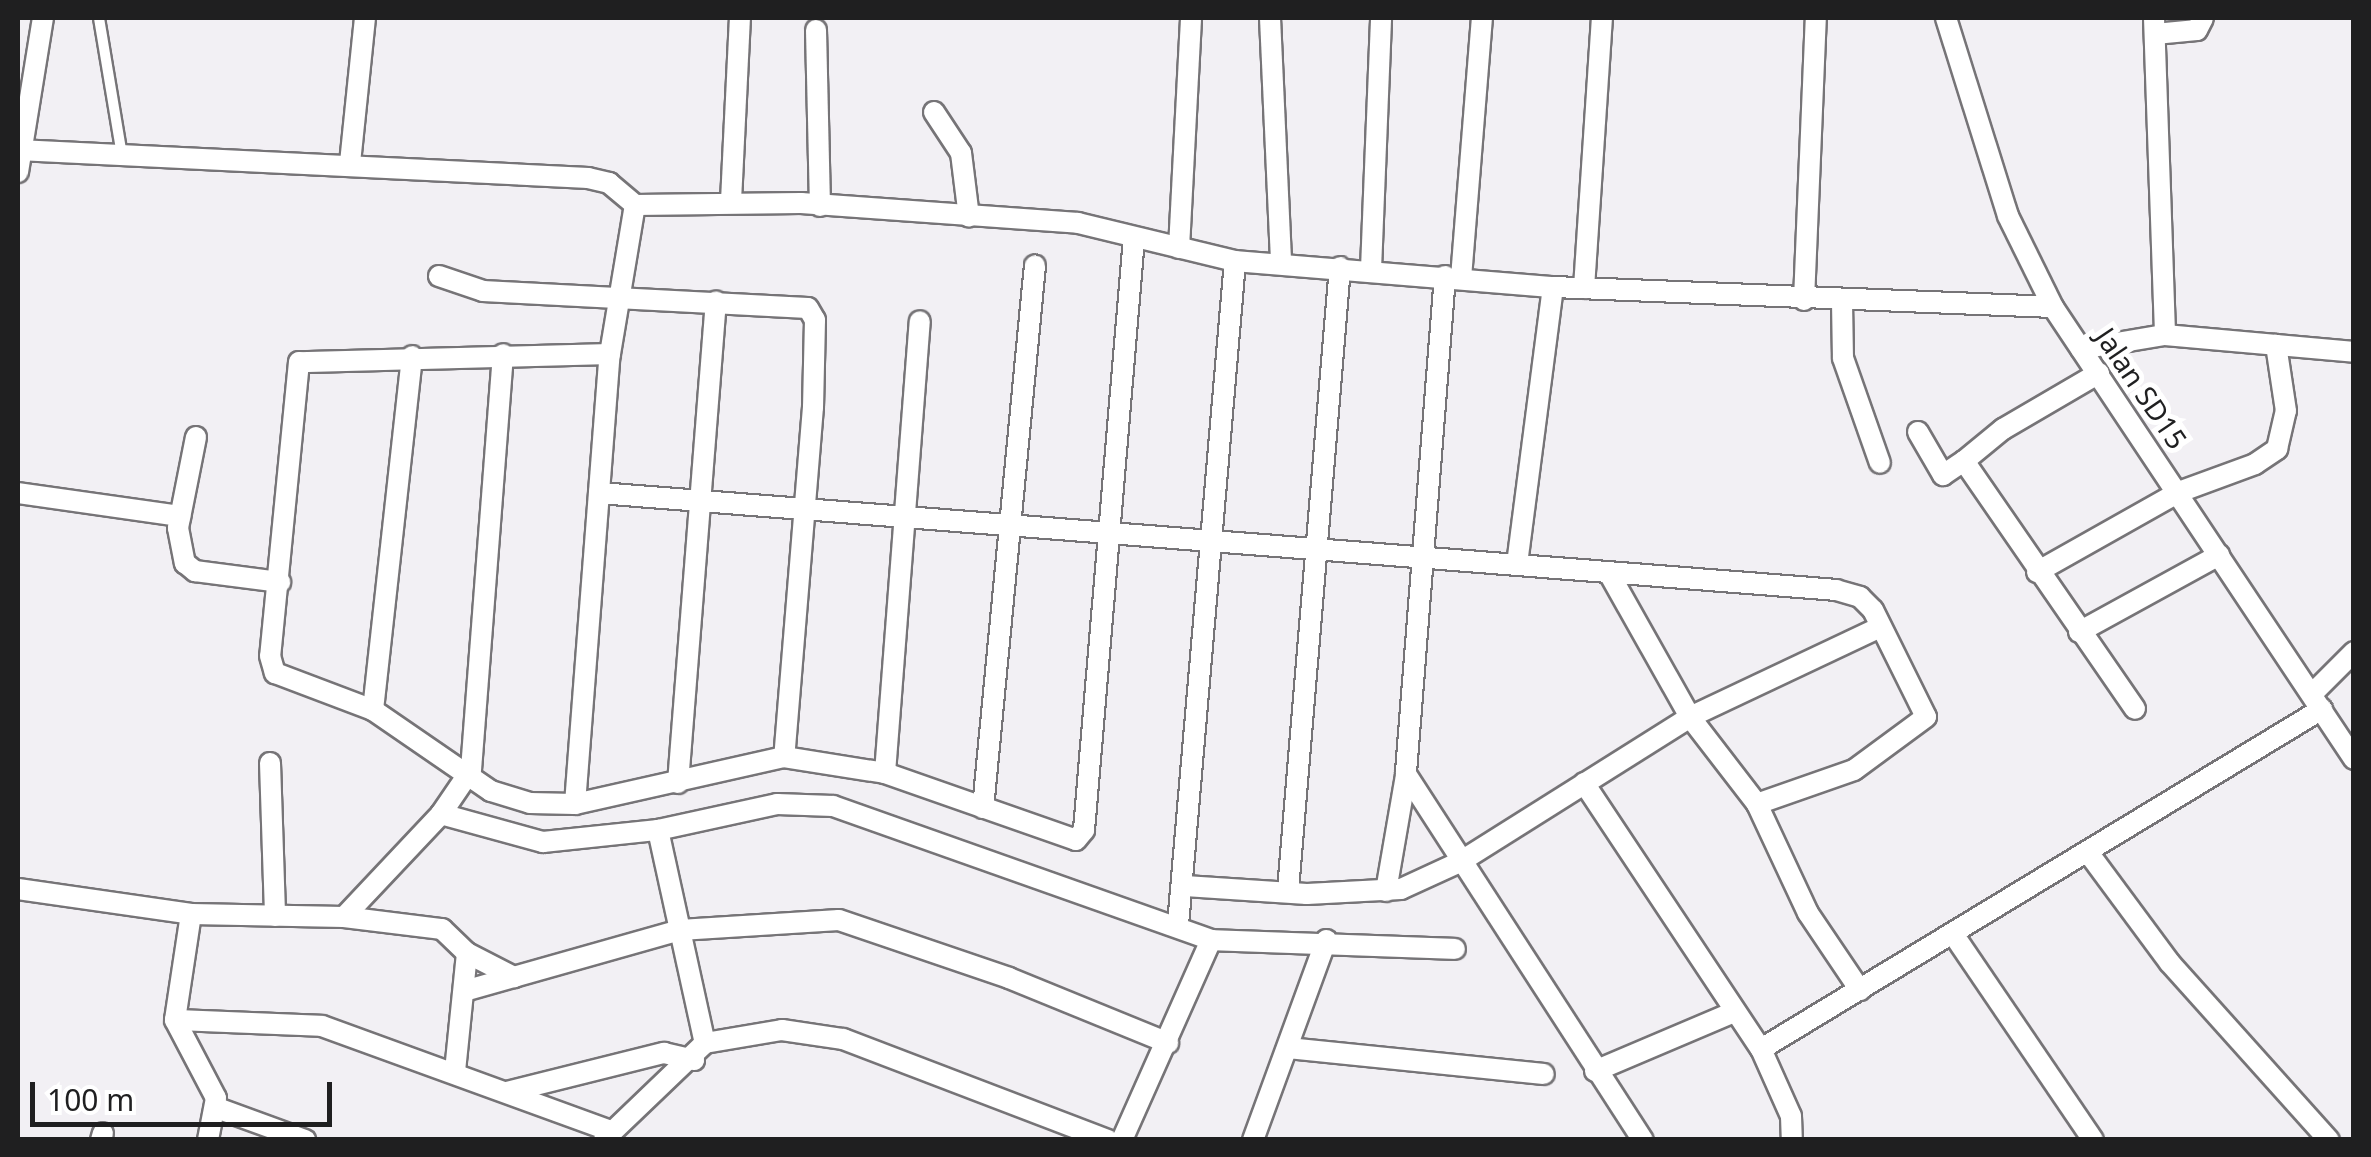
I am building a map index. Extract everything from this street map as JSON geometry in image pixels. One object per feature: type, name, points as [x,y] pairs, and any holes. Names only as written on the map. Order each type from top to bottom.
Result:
[{"type":"street","points":[[18,172],[43,18]]},
{"type":"street","points":[[350,164],[364,18]]},
{"type":"street","points":[[731,201],[740,18]]},
{"type":"street","points":[[1179,248],[1191,18]]},
{"type":"street","points":[[1270,18],[1281,264]]},
{"type":"street","points":[[1371,269],[1381,18]]},
{"type":"street","points":[[1386,892],[1406,774],[1421,560],[1482,18]]},
{"type":"street","points":[[1584,288],[1602,18]]},
{"type":"street","points":[[1804,300],[1816,18]]},
{"type":"street","name":"Jalan SD15","points":[[1946,18],[2008,216],[2054,307],[2354,759]]},
{"type":"street","points":[[2165,335],[2154,26],[2197,30],[2203,18]]},
{"type":"street","points":[[816,30],[820,206]]},
{"type":"street","points":[[934,112],[960,153],[968,217]]},
{"type":"street","points":[[19,150],[417,166],[588,178],[609,183],[635,205],[731,201],[1072,223],[1235,260],[1553,287],[1842,302],[2054,307]]},
{"type":"street","points":[[575,804],[610,354],[635,205]]},
{"type":"street","points":[[610,354],[412,356],[300,362],[270,656],[275,672],[373,710],[465,782],[530,804],[575,804],[784,756],[885,773],[1072,840],[1083,834],[1112,533],[1134,238]]},
{"type":"street","points":[[1179,920],[1185,890],[1235,260]]},
{"type":"street","points":[[983,808],[1006,526],[1034,265]]},
{"type":"street","points":[[1288,890],[1340,267]]},
{"type":"street","points":[[438,276],[484,291],[800,304],[815,320],[784,756]]},
{"type":"street","points":[[1518,564],[1553,287]]},
{"type":"street","points":[[678,783],[716,301]]},
{"type":"street","points":[[1842,302],[1843,358],[1880,463]]},
{"type":"street","points":[[885,773],[920,321]]},
{"type":"street","points":[[2082,348],[2165,335],[2354,352]]},
{"type":"street","points":[[2037,572],[2180,492],[2255,464],[2277,449],[2286,412],[2276,346]]},
{"type":"street","points":[[344,917],[444,811],[465,782],[502,354]]},
{"type":"street","points":[[373,710],[412,356]]},
{"type":"street","points":[[1918,432],[1943,476],[2003,429],[2099,373]]},
{"type":"street","points":[[196,437],[180,516],[180,553],[195,572],[280,582]]},
{"type":"street","points":[[1964,461],[2037,572],[2135,708]]},
{"type":"street","points":[[18,493],[180,516]]},
{"type":"street","points":[[599,493],[1836,590],[1860,597],[1926,710],[1922,724],[1854,770],[1758,804]]},
{"type":"street","points":[[2079,632],[2220,555]]},
{"type":"street","points":[[1610,575],[1690,718],[1758,804],[1808,913],[1860,990]]},
{"type":"street","points":[[1185,890],[1386,892],[1460,862],[1690,718],[1880,627]]},
{"type":"street","points":[[1761,1049],[2090,854],[2317,701],[2354,652]]},
{"type":"street","points":[[270,763],[276,916]]},
{"type":"street","points":[[1406,774],[1643,1140]]},
{"type":"street","points":[[1584,782],[1761,1049],[1791,1116],[1792,1140]]},
{"type":"street","points":[[444,811],[542,842],[658,830],[778,804],[833,806],[1179,920],[1211,940],[1326,940],[1455,950]]},
{"type":"street","points":[[658,830],[680,930],[699,1052]]},
{"type":"street","points":[[2090,854],[2170,963],[2329,1140]]},
{"type":"street","points":[[26,890],[191,914],[344,917],[442,929],[467,953],[514,976]]},
{"type":"street","points":[[191,914],[175,1020],[217,1108],[208,1140]]},
{"type":"street","points":[[468,990],[680,930],[852,923],[1168,1043]]},
{"type":"street","points":[[1953,934],[2093,1140]]},
{"type":"street","points":[[1122,1140],[1211,940]]},
{"type":"street","points":[[1252,1140],[1326,940]]},
{"type":"street","points":[[455,1072],[468,990],[467,953]]},
{"type":"street","points":[[1595,1071],[1734,1012]]},
{"type":"street","points":[[175,1020],[316,1024],[455,1072],[606,1135],[699,1052]]},
{"type":"street","points":[[507,1092],[664,1053],[699,1052],[782,1030],[843,1039],[1108,1140]]},
{"type":"street","points":[[1288,1048],[1544,1074]]},
{"type":"street","points":[[217,1108],[305,1140]]},
{"type":"lane","points":[[99,18],[122,154]]}]
